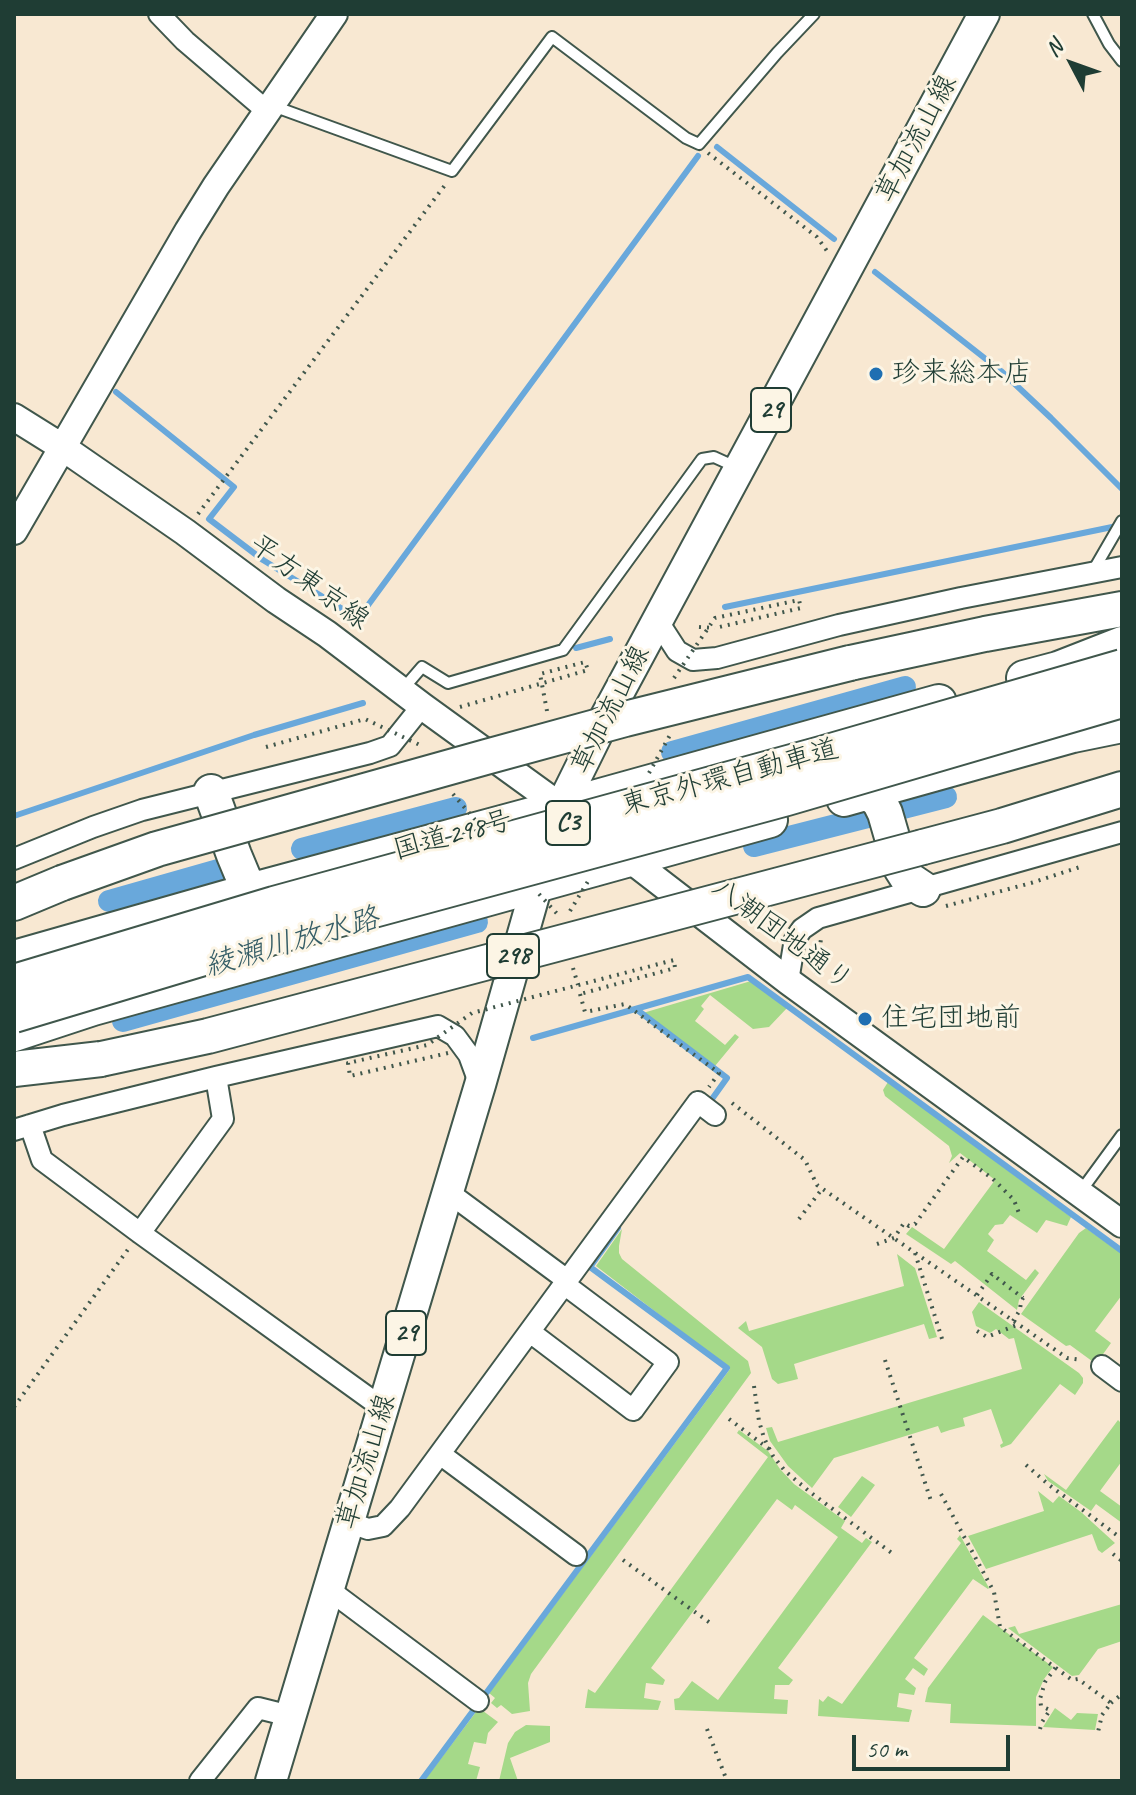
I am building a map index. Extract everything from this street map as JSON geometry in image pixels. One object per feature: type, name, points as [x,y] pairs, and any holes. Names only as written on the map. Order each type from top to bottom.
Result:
[{"type":"highway","points":[[14,903],[157,849],[625,719],[850,663],[1122,609]]},
{"type":"highway","name":"国道298号","points":[[14,958],[1058,669],[1122,644]]},
{"type":"highway","name":"東京外環自動車道","points":[[14,982],[274,904],[821,754],[1122,667]]},
{"type":"highway","name":"東京外環自動車道","points":[[14,1015],[270,938],[787,798],[1122,700]]},
{"type":"highway","name":"298","points":[[14,1034],[93,1008],[1073,735],[1122,725]]},
{"type":"highway","name":"298","points":[[14,1069],[101,1059],[208,1036],[1002,826],[1122,789]]},
{"type":"highway","points":[[211,792],[244,879],[253,890]]},
{"type":"highway","points":[[868,792],[879,801],[885,813],[901,868],[908,879],[932,898]]},
{"type":"main road","name":"草加流山線","points":[[271,1781],[561,807],[657,620],[984,14]]},
{"type":"street","points":[[159,14],[185,41],[270,109]]},
{"type":"street","points":[[14,531],[188,231],[334,14]]},
{"type":"street","name":"平方東京線","points":[[14,417],[185,532],[561,807]]},
{"type":"street","points":[[657,620],[677,651],[693,660],[717,658],[870,618],[1122,567]]},
{"type":"street","points":[[14,859],[142,810],[390,746],[412,698]]},
{"type":"street","name":"八潮団地通り","points":[[561,807],[797,987],[1122,1224]]},
{"type":"street","points":[[797,987],[795,939],[802,929],[818,918],[932,898],[1122,832]]},
{"type":"street","points":[[384,1409],[42,1160],[22,1128],[216,1077],[438,1026],[455,1036],[469,1055],[480,1085]]},
{"type":"street","points":[[140,1233],[223,1119],[216,1077]]},
{"type":"street","points":[[348,1522],[368,1529],[383,1526],[400,1508],[698,1102],[721,1107]]},
{"type":"street","points":[[448,1192],[668,1362],[633,1410],[530,1332]]},
{"type":"street","points":[[1096,1366],[1122,1381]]},
{"type":"street","points":[[440,1454],[576,1555]]},
{"type":"street","points":[[328,1589],[478,1701]]},
{"type":"street","points":[[200,1781],[258,1708],[290,1716]]},
{"type":"lane","points":[[270,109],[452,171],[552,37],[686,138],[699,144],[814,14]]},
{"type":"lane","points":[[1093,14],[1122,61]]},
{"type":"lane","points":[[412,698],[422,667],[448,683],[563,650],[702,459],[714,457],[739,469]]},
{"type":"lane","points":[[1092,573],[1122,521]]},
{"type":"lane","points":[[1080,1193],[1122,1135]]},
{"type":"path","points":[[699,144],[817,237],[830,257]]},
{"type":"path","points":[[185,532],[442,189],[452,171]]},
{"type":"path","points":[[670,683],[715,618],[799,600],[801,608],[715,628],[699,627]]},
{"type":"path","points":[[459,707],[588,670],[585,662],[540,674],[549,717]]},
{"type":"path","points":[[266,747],[365,719],[428,749]]},
{"type":"path","points":[[932,898],[1031,883],[1092,864]]},
{"type":"path","points":[[797,987],[816,973],[821,939]]},
{"type":"path","points":[[448,1053],[350,1076],[348,1063],[427,1045],[472,1013],[674,960],[675,968],[580,994],[585,1012],[625,1004],[719,1073],[698,1102]]},
{"type":"path","points":[[721,1107],[805,1160],[817,1185],[1013,1321],[1067,1358],[1080,1359],[1096,1366]]},
{"type":"path","points":[[877,1244],[894,1238],[904,1223],[909,1226],[915,1224],[963,1157],[993,1179],[1014,1200],[1020,1216]]},
{"type":"path","points":[[811,1171],[817,1168]]},
{"type":"path","points":[[799,1219],[823,1188]]},
{"type":"path","points":[[14,1407],[140,1233]]},
{"type":"path","points":[[914,1252],[943,1342]]},
{"type":"path","points":[[977,1295],[992,1274],[1025,1296],[1013,1321]]},
{"type":"path","points":[[977,1331],[987,1337],[1019,1324]]},
{"type":"path","points":[[885,1360],[931,1501]]},
{"type":"path","points":[[754,1386],[759,1421],[770,1451]]},
{"type":"path","points":[[729,1419],[770,1451],[785,1471],[810,1492],[893,1554]]},
{"type":"path","points":[[1026,1465],[1122,1539]]},
{"type":"path","points":[[941,1494],[994,1592],[1000,1627],[1072,1680],[1078,1679],[1111,1703]]},
{"type":"path","points":[[1113,1554],[1122,1561]]},
{"type":"path","points":[[623,1560],[713,1625]]},
{"type":"path","points":[[1040,1729],[1050,1710],[1041,1706],[1040,1699],[1045,1682],[1056,1667]]},
{"type":"path","points":[[1098,1732],[1102,1715],[1122,1694]]},
{"type":"path","points":[[707,1729],[727,1781]]},
{"type":"green space","points":[[751,981],[787,1008],[769,1027],[753,1029],[710,995],[695,1021],[725,1045],[735,1034],[739,1037],[715,1066],[643,1013]]},
{"type":"green space","points":[[888,1082],[1071,1217],[1067,1226],[1046,1220],[1037,1233],[1010,1215],[988,1234],[994,1240],[987,1251],[1026,1280],[1035,1269],[1039,1273],[1019,1300],[1017,1310],[955,1261],[951,1264],[906,1234],[912,1227],[944,1249],[995,1180],[960,1153],[949,1163],[952,1156],[949,1146],[885,1096],[883,1090]]},
{"type":"green space","points":[[1086,1228],[1122,1254],[1122,1295],[1095,1331],[1111,1343],[1096,1364],[1021,1314],[1079,1233]]},
{"type":"green space","points":[[622,1229],[619,1253],[622,1259],[748,1361],[751,1373],[531,1674],[528,1683],[530,1711],[512,1714],[501,1705],[497,1708],[491,1703],[495,1698],[489,1693],[730,1369],[596,1266]]},
{"type":"green space","points":[[897,1254],[915,1268],[937,1337],[929,1339],[924,1324],[794,1364],[798,1379],[778,1384],[772,1379],[762,1347],[738,1328],[746,1321],[749,1331],[904,1286]]},
{"type":"green space","points":[[979,1302],[1079,1373],[1083,1383],[1075,1395],[1060,1384],[1011,1444],[1001,1448],[1003,1443],[991,1409],[963,1418],[965,1426],[941,1433],[938,1426],[834,1458],[812,1488],[788,1466],[770,1441],[766,1428],[772,1427],[778,1442],[1022,1369],[1014,1338],[1009,1339],[996,1329],[990,1333],[976,1326],[972,1312]]},
{"type":"green space","points":[[1118,1420],[1122,1424],[1122,1461],[1100,1491],[1122,1507],[1122,1523],[1096,1504],[1091,1511],[1048,1481],[1044,1474],[1066,1490]]},
{"type":"green space","points":[[739,1430],[768,1451],[794,1484],[845,1521],[841,1528],[862,1543],[866,1538],[872,1542],[778,1668],[793,1680],[789,1685],[775,1685],[774,1699],[788,1700],[787,1714],[675,1710],[674,1699],[679,1698],[692,1681],[718,1700],[838,1537],[795,1505],[792,1510],[777,1499],[651,1668],[665,1680],[663,1685],[646,1683],[644,1698],[661,1701],[658,1710],[585,1708],[588,1689],[595,1693],[768,1457],[737,1433]]},
{"type":"green space","points":[[862,1476],[875,1485],[851,1517],[838,1507]]},
{"type":"green space","points":[[1038,1491],[1053,1503],[1059,1496],[1115,1543],[1102,1553],[1092,1534],[986,1569],[968,1536],[1044,1511]]},
{"type":"green space","points":[[960,1535],[989,1588],[973,1579],[914,1658],[928,1669],[924,1676],[913,1668],[905,1679],[916,1688],[914,1695],[899,1693],[897,1707],[912,1710],[909,1722],[818,1716],[819,1699],[823,1702],[828,1696],[842,1704],[961,1543],[957,1539]]},
{"type":"green space","points":[[1122,1604],[1122,1641],[1098,1649],[1079,1675],[1072,1676],[1008,1628],[1015,1626],[1019,1634]]},
{"type":"green space","points":[[983,1615],[1053,1667],[1036,1697],[1036,1726],[950,1723],[951,1704],[925,1702],[928,1688]]},
{"type":"green space","points":[[479,1708],[498,1722],[488,1733],[486,1744],[474,1742],[468,1764],[480,1767],[476,1781],[424,1781]]},
{"type":"green space","points":[[1055,1708],[1071,1720],[1077,1713],[1098,1714],[1095,1730],[1043,1727]]},
{"type":"green space","points":[[526,1725],[550,1726],[550,1742],[510,1758],[518,1781],[499,1781],[508,1743],[515,1732]]},
{"type":"waterway","points":[[717,147],[834,239]]},
{"type":"waterway","points":[[116,392],[234,487],[209,519],[263,560],[344,610],[363,612],[698,156]]},
{"type":"waterway","points":[[875,272],[1001,371],[1122,489]]},
{"type":"waterway","points":[[725,607],[1117,526]]},
{"type":"waterway","points":[[576,648],[610,639]]},
{"type":"waterway","name":"綾瀬川放水路","points":[[672,752],[905,687]]},
{"type":"waterway","points":[[14,816],[254,735],[363,703]]},
{"type":"waterway","name":"綾瀬川放水路","points":[[754,846],[946,797]]},
{"type":"waterway","name":"綾瀬川放水路","points":[[302,849],[456,808]]},
{"type":"waterway","name":"綾瀬川放水路","points":[[109,901],[218,870]]},
{"type":"waterway","name":"綾瀬川放水路","points":[[123,1021],[477,922]]},
{"type":"waterway","points":[[533,1038],[748,977],[1122,1251]]},
{"type":"waterway","points":[[636,1009],[727,1078],[707,1106]]},
{"type":"waterway","points":[[421,1781],[727,1368],[590,1267],[618,1228]]},
{"type":"place","name":"珍来総本店","points":[[876,374]]},
{"type":"place","name":"住宅団地前","points":[[865,1019]]}]
